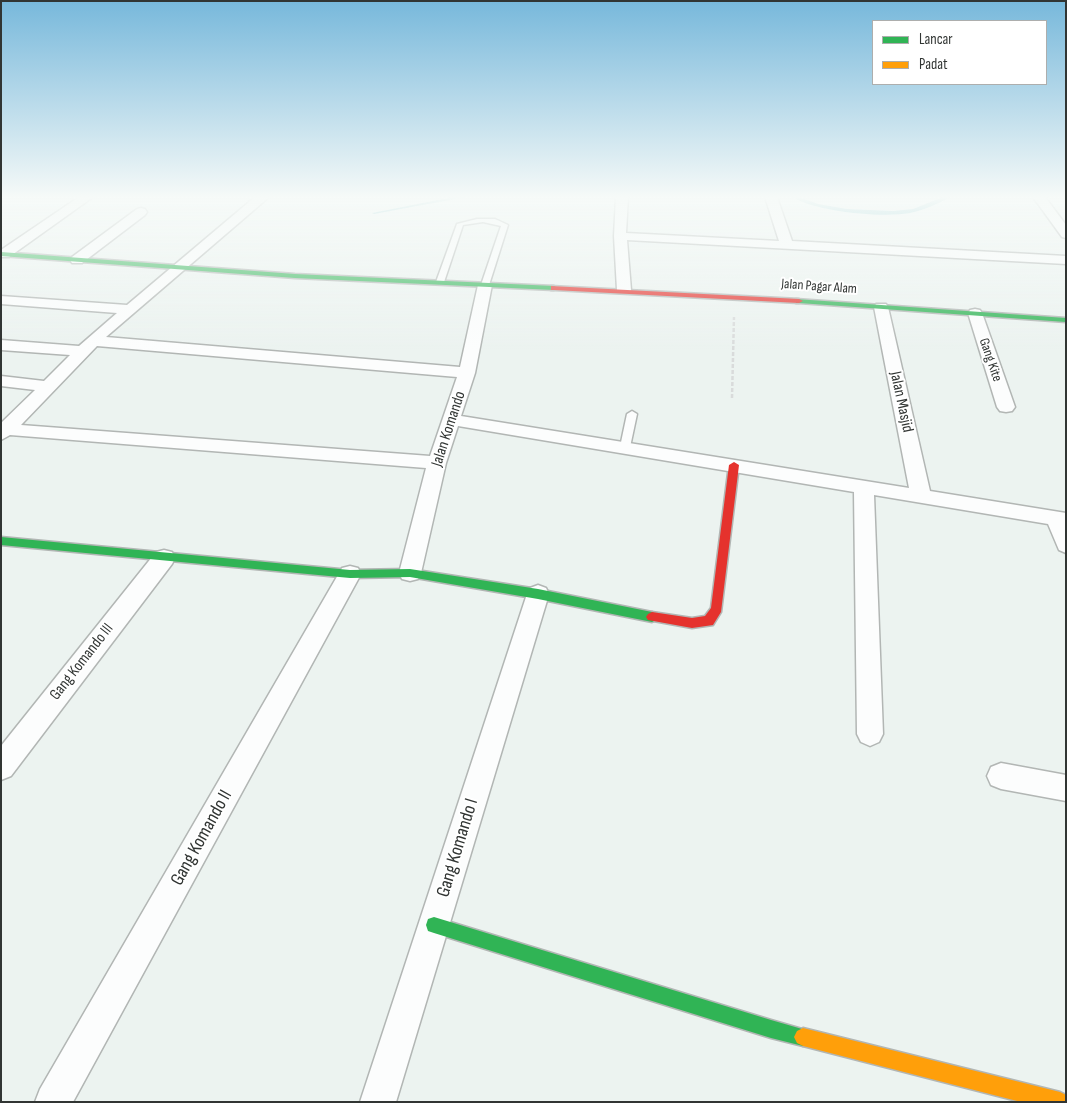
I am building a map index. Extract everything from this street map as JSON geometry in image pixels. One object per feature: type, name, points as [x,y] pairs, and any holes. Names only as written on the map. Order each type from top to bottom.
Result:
[{"type":"street","points":[[77,260],[92,248]]},
{"type":"street","points":[[4,431],[87,346],[128,309],[202,248]]},
{"type":"street","points":[[621,248],[624,290]]},
{"type":"street","points":[[864,248],[1066,260]]},
{"type":"street","name":"Jalan Pagar Alam","points":[[3,254],[179,268],[485,285],[624,290],[1066,320]]},
{"type":"street","name":"Jalan Komando","points":[[410,574],[437,463],[467,373],[485,285]]},
{"type":"street","points":[[1,300],[128,309]]},
{"type":"street","name":"Jalan Masjid","points":[[880,307],[921,496]]},
{"type":"street","name":"Gang Kite","points":[[974,313],[1006,407]]},
{"type":"street","points":[[1,345],[87,346],[467,373]]},
{"type":"street","points":[[1,381],[47,386]]},
{"type":"street","points":[[452,420],[1061,520],[1066,545]]},
{"type":"street","points":[[4,431],[437,463]]},
{"type":"street","points":[[1,541],[164,558],[350,574],[410,574],[538,594],[634,614],[692,623],[709,621],[717,609],[734,466]]},
{"type":"street","points":[[864,487],[870,734]]},
{"type":"street","name":"Gang Komando III","points":[[1,767],[164,558]]},
{"type":"street","name":"Gang Komando II","points":[[53,1102],[350,574]]},
{"type":"street","name":"Gang Komando I","points":[[378,1102],[538,594]]},
{"type":"street","points":[[1001,776],[1066,788]]},
{"type":"street","points":[[434,925],[772,1029],[1060,1102]]},
{"type":"lane","points":[[440,282],[452,248]]},
{"type":"lane","points":[[485,285],[497,248]]},
{"type":"lane","points":[[625,447],[632,414]]},
{"type":"path","points":[[732,398],[735,297]]},
{"type":"traffic: fast","points":[[1,254],[295,276],[554,288]]},
{"type":"traffic: fast","points":[[799,301],[1066,320]]},
{"type":"traffic: fast","points":[[1,541],[350,574],[410,573],[538,594],[652,617]]},
{"type":"traffic: fast","points":[[434,925],[771,1029],[803,1037]]},
{"type":"traffic: slow","points":[[803,1037],[1060,1102]]},
{"type":"traffic: jam","points":[[554,288],[799,301]]},
{"type":"traffic: jam","points":[[652,617],[692,623],[709,621],[717,609],[734,465]]}]
